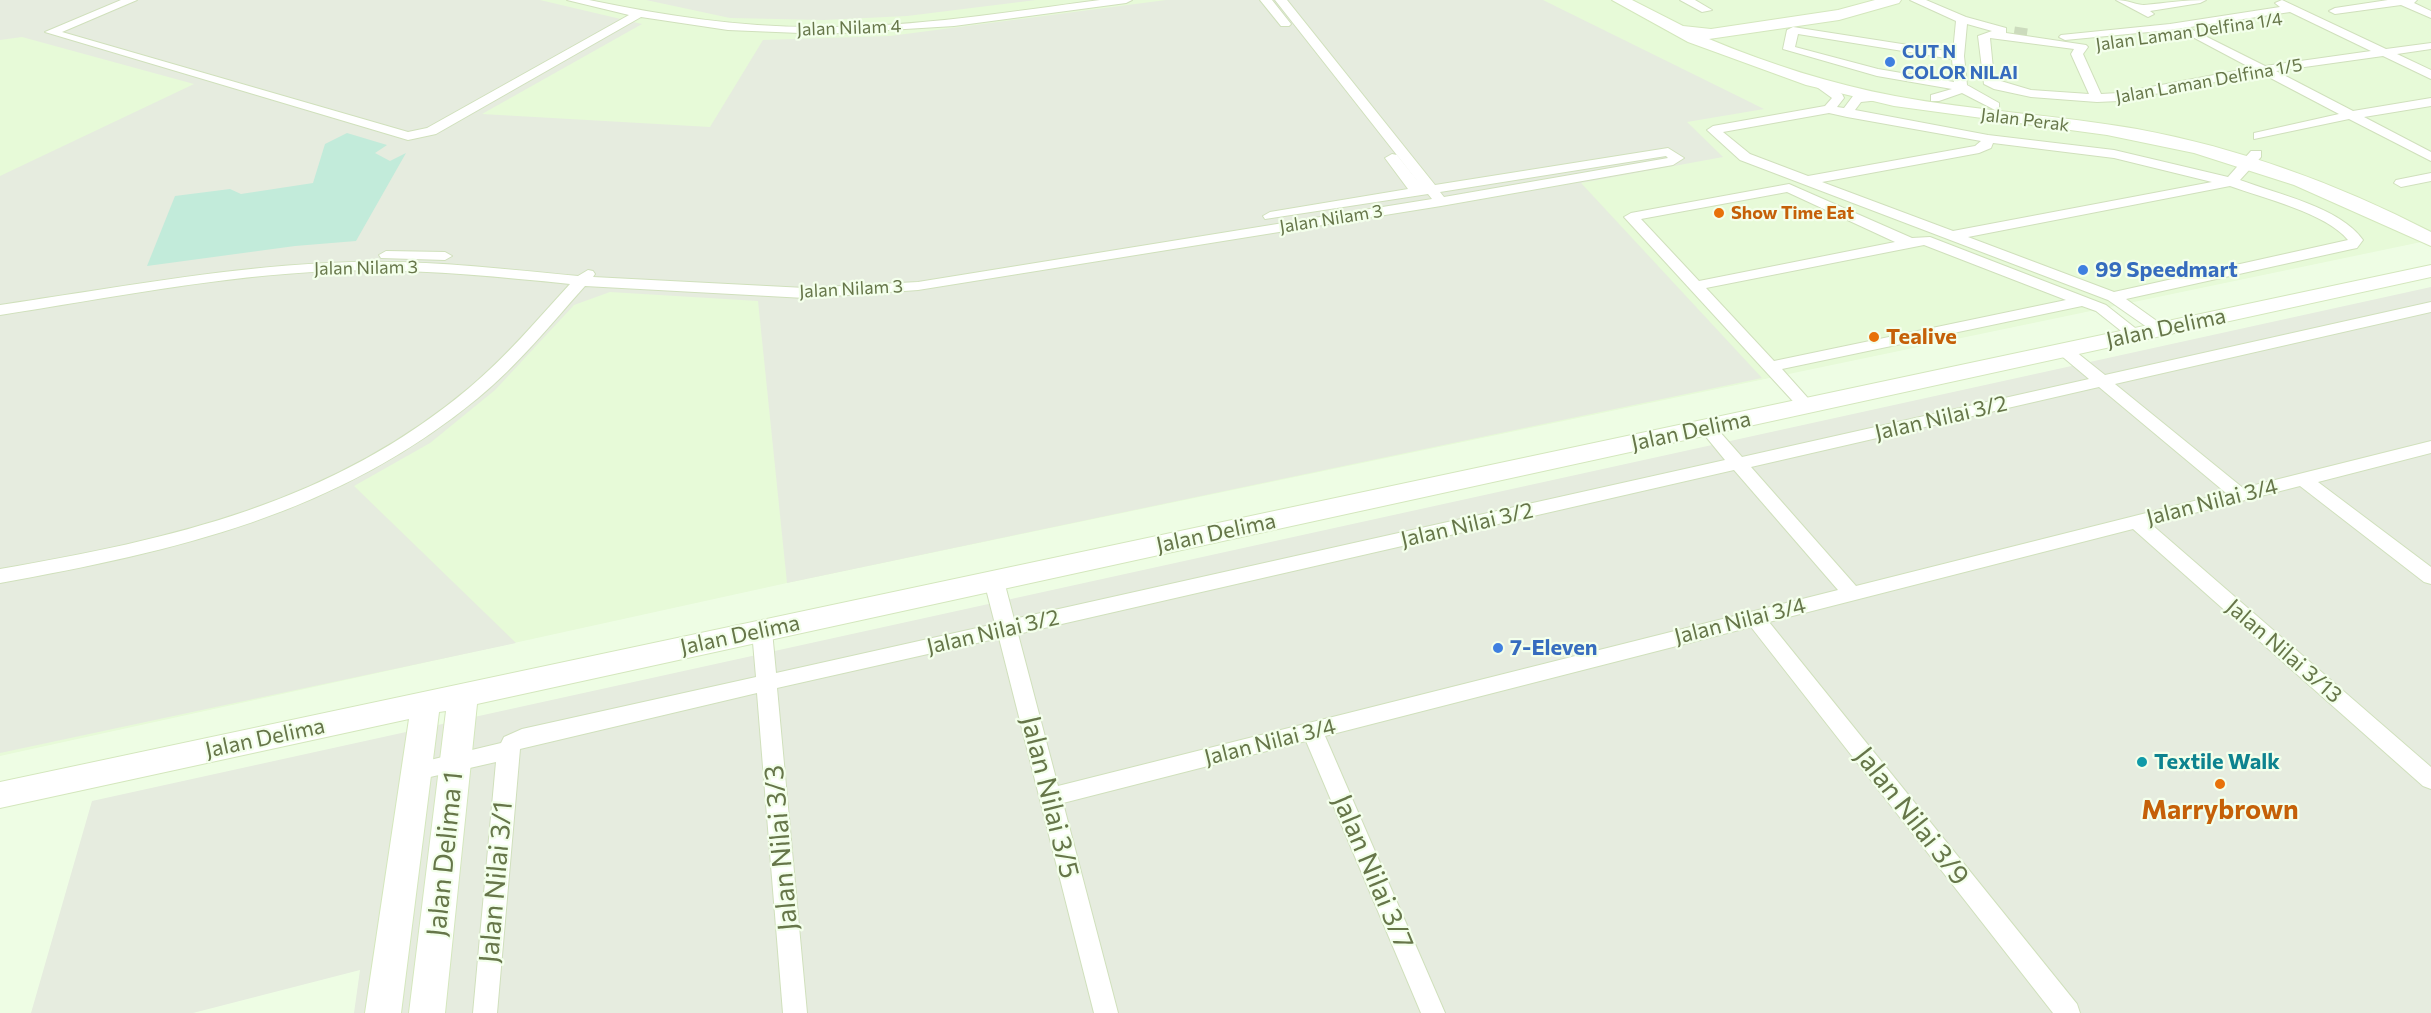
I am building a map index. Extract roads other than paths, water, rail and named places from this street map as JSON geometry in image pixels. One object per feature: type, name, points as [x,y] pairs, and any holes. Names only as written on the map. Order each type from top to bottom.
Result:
[{"type":"street","points":[[131,0],[51,32],[408,136],[431,131],[638,14]]},
{"type":"street","name":"Jalan Nilam 4","points":[[573,0],[638,14],[729,26],[781,30],[908,27],[1126,0]]},
{"type":"street","name":"Jalan Nilam 4","points":[[609,0],[646,9],[732,21],[834,24],[915,19],[1071,0]]},
{"type":"street","points":[[1266,0],[1429,197]]},
{"type":"street","points":[[1281,0],[1429,197]]},
{"type":"street","name":"Jalan Perak","points":[[1620,0],[1676,31],[1744,53],[1864,84],[1935,98],[2165,130],[2255,151],[2328,190],[2428,234]]},
{"type":"street","points":[[1625,0],[1672,24],[1703,31],[1861,0]]},
{"type":"street","points":[[1649,0],[1703,31]]},
{"type":"street","points":[[1686,0],[1706,10]]},
{"type":"street","points":[[1675,14],[1738,25],[1839,15],[1893,0]]},
{"type":"street","points":[[1916,0],[1965,17],[2014,30]]},
{"type":"street","points":[[1930,0],[1965,17]]},
{"type":"street","points":[[2122,0],[2166,24]]},
{"type":"street","points":[[2138,9],[2200,0]]},
{"type":"street","points":[[2335,11],[2406,1],[2431,15]]},
{"type":"street","points":[[2028,33],[2082,37],[2286,7],[2431,75]]},
{"type":"street","name":"Jalan Laman Delfina 1/4","points":[[1988,81],[1984,36],[1988,34],[2082,47],[2192,32],[2286,7]]},
{"type":"street","points":[[1961,87],[1958,60],[1965,17]]},
{"type":"street","points":[[1738,25],[1737,38],[1744,53]]},
{"type":"street","points":[[1958,60],[1893,50],[1882,44],[1791,30],[1789,49],[1877,72],[1961,87],[1995,106]]},
{"type":"street","points":[[1703,31],[1703,38],[1744,53]]},
{"type":"street","points":[[2192,32],[2347,116],[2431,157]]},
{"type":"street","points":[[1819,34],[1820,57]]},
{"type":"street","name":"Jalan Laman Delfina 1/5","points":[[1988,81],[2001,88],[2097,98],[2119,98],[2260,70],[2388,54],[2431,46]]},
{"type":"street","points":[[2082,47],[2077,54],[2097,98]]},
{"type":"street","name":"Jalan Perak","points":[[1744,53],[1818,82],[1876,98],[1934,108],[2255,151]]},
{"type":"street","points":[[1818,82],[1836,94],[1838,98],[1829,109]]},
{"type":"street","points":[[1935,98],[1955,93],[1961,87]]},
{"type":"street","points":[[1847,113],[1857,99],[1876,98]]},
{"type":"street","points":[[1955,235],[2231,182],[2255,151],[2347,116],[2431,102]]},
{"type":"street","points":[[2113,297],[2352,245],[2356,240],[2347,229],[2310,210],[2231,182],[2114,154],[1988,139],[1829,109],[1713,130],[1745,157],[2113,297],[2148,332]]},
{"type":"street","points":[[1808,181],[1979,149],[1986,145],[1988,139]]},
{"type":"street","points":[[1668,152],[1677,158],[1673,161],[1429,197],[1668,152]]},
{"type":"street","points":[[2401,183],[2431,177]]},
{"type":"street","points":[[1807,406],[1630,217],[1789,188],[1910,243]]},
{"type":"street","name":"Jalan Nilam 3","points":[[0,310],[238,275],[330,267],[453,268],[804,293],[869,291],[918,286],[1429,197]]},
{"type":"street","points":[[2428,234],[2427,249],[2421,264],[2428,272]]},
{"type":"street","points":[[1695,286],[1910,243],[1932,242],[2084,301],[2148,332]]},
{"type":"street","name":"Jalan Nilam 3","points":[[0,302],[326,258],[388,254],[444,256],[586,276]]},
{"type":"street","name":"Jalan Delima","points":[[0,795],[2428,272]]},
{"type":"street","points":[[0,576],[149,548],[216,530],[343,477],[399,446],[458,406],[496,372],[586,276]]},
{"type":"street","points":[[1770,367],[2084,301]]},
{"type":"street","name":"Jalan Nilai 3/2","points":[[417,771],[507,750],[512,743],[522,738],[2431,307]]},
{"type":"street","points":[[2064,350],[2240,495]]},
{"type":"street","points":[[1706,427],[1852,594]]},
{"type":"street","name":"Jalan Nilai 3/4","points":[[1050,797],[2431,447]]},
{"type":"street","points":[[2302,480],[2431,578]]},
{"type":"street","name":"Jalan Nilai 3/13","points":[[2136,521],[2431,780]]},
{"type":"street","name":"Jalan Nilai 3/5","points":[[994,580],[1106,1013]]},
{"type":"street","name":"Jalan Nilai 3/9","points":[[1755,618],[2068,1013]]},
{"type":"street","name":"Jalan Nilai 3/3","points":[[762,631],[795,1013]]},
{"type":"street","name":"Jalan Delima 1","points":[[427,1013],[463,695]]},
{"type":"street","name":"Jalan Delima 1","points":[[383,1013],[426,703]]},
{"type":"street","name":"Jalan Nilai 3/7","points":[[1312,731],[1433,1013]]},
{"type":"street","name":"Jalan Nilai 3/1","points":[[485,1013],[507,750]]},
{"type":"tunnel","points":[[2014,33],[2028,35]]},
{"type":"place","name":"CUT N COLOR NILAI","points":[[1890,62]]},
{"type":"place","name":"Show Time Eat","points":[[1719,213]]},
{"type":"place","name":"99 Speedmart","points":[[2083,270]]},
{"type":"place","name":"Tealive","points":[[1874,337]]},
{"type":"place","name":"7-Eleven","points":[[1498,648]]},
{"type":"place","name":"Textile Walk","points":[[2142,762]]},
{"type":"place","name":"Marrybrown","points":[[2220,784]]}]
